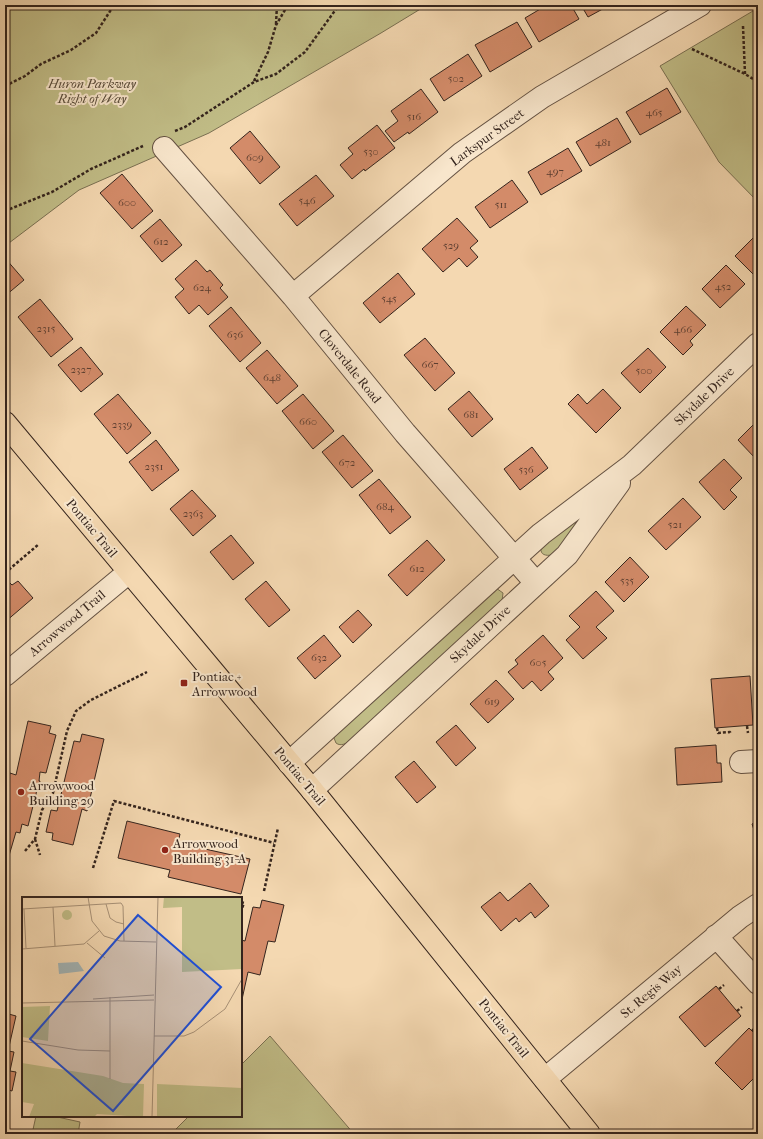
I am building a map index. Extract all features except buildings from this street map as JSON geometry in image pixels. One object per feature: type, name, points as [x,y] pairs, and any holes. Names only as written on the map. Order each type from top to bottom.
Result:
[{"type":"main road","name":"Pontiac Trail","points":[[5,423],[312,790],[589,1134]]},
{"type":"street","name":"Larkspur Street","points":[[293,296],[462,153],[542,98],[700,5]]},
{"type":"street","name":"Cloverdale Road","points":[[161,142],[293,296],[405,433],[536,583]]},
{"type":"street","name":"Skydale Drive","points":[[289,763],[541,534],[632,464],[758,344]]},
{"type":"street","name":"Skydale Drive","points":[[312,790],[567,555],[632,464]]},
{"type":"street","name":"Arrowwood Trail","points":[[5,675],[129,572]]},
{"type":"street","name":"St. Regis Way","points":[[545,1079],[716,936],[758,905]]},
{"type":"street","points":[[716,936],[758,983]]},
{"type":"path","points":[[5,86],[25,76],[41,64],[71,50],[96,33],[114,5]]},
{"type":"path","points":[[254,82],[268,52],[276,25],[277,5]]},
{"type":"path","points":[[276,25],[288,5]]},
{"type":"path","points":[[5,211],[52,192],[91,169],[161,142],[254,82],[276,74],[305,52],[339,5]]},
{"type":"path","points":[[743,26],[745,74]]},
{"type":"path","points":[[692,49],[745,74],[758,82]]},
{"type":"path","points":[[5,573],[39,544]]},
{"type":"path","points":[[24,851],[35,839],[42,810],[53,792],[67,731],[76,712],[91,700],[147,672]]},
{"type":"path","points":[[747,726],[748,733]]},
{"type":"path","points":[[717,728],[718,733],[730,732],[731,734]]},
{"type":"path","points":[[93,868],[114,801],[274,843]]},
{"type":"path","points":[[264,891],[278,828]]},
{"type":"path","points":[[35,839],[40,855]]},
{"type":"path","points":[[718,989],[724,986]]},
{"type":"path","points":[[737,1011],[742,1007]]},
{"type":"path","points":[[752,1031],[758,1025]]},
{"type":"green space","name":"Huron Parkway Right of Way","points":[[5,5],[427,5],[209,133],[79,190],[5,246]]},
{"type":"green space","points":[[758,8],[758,202],[719,162],[660,66]]},
{"type":"green space","points":[[579,515],[586,518],[552,555],[542,554],[541,548]]},
{"type":"green space","points":[[496,588],[503,593],[502,601],[351,740],[342,745],[336,743],[334,738],[336,734]]},
{"type":"green space","points":[[270,1036],[354,1134],[171,1134],[188,1117],[242,1117],[242,1064]]},
{"type":"green space","points":[[36,1117],[58,1117],[80,1122],[78,1134],[32,1134]]},
{"type":"place","name":"Pontiac + Arrowwood","points":[[184,683]]},
{"type":"place","name":"Arrowwood Building 29","points":[[21,792]]},
{"type":"place","name":"Arrowwood Building 31-A","points":[[165,850]]}]
